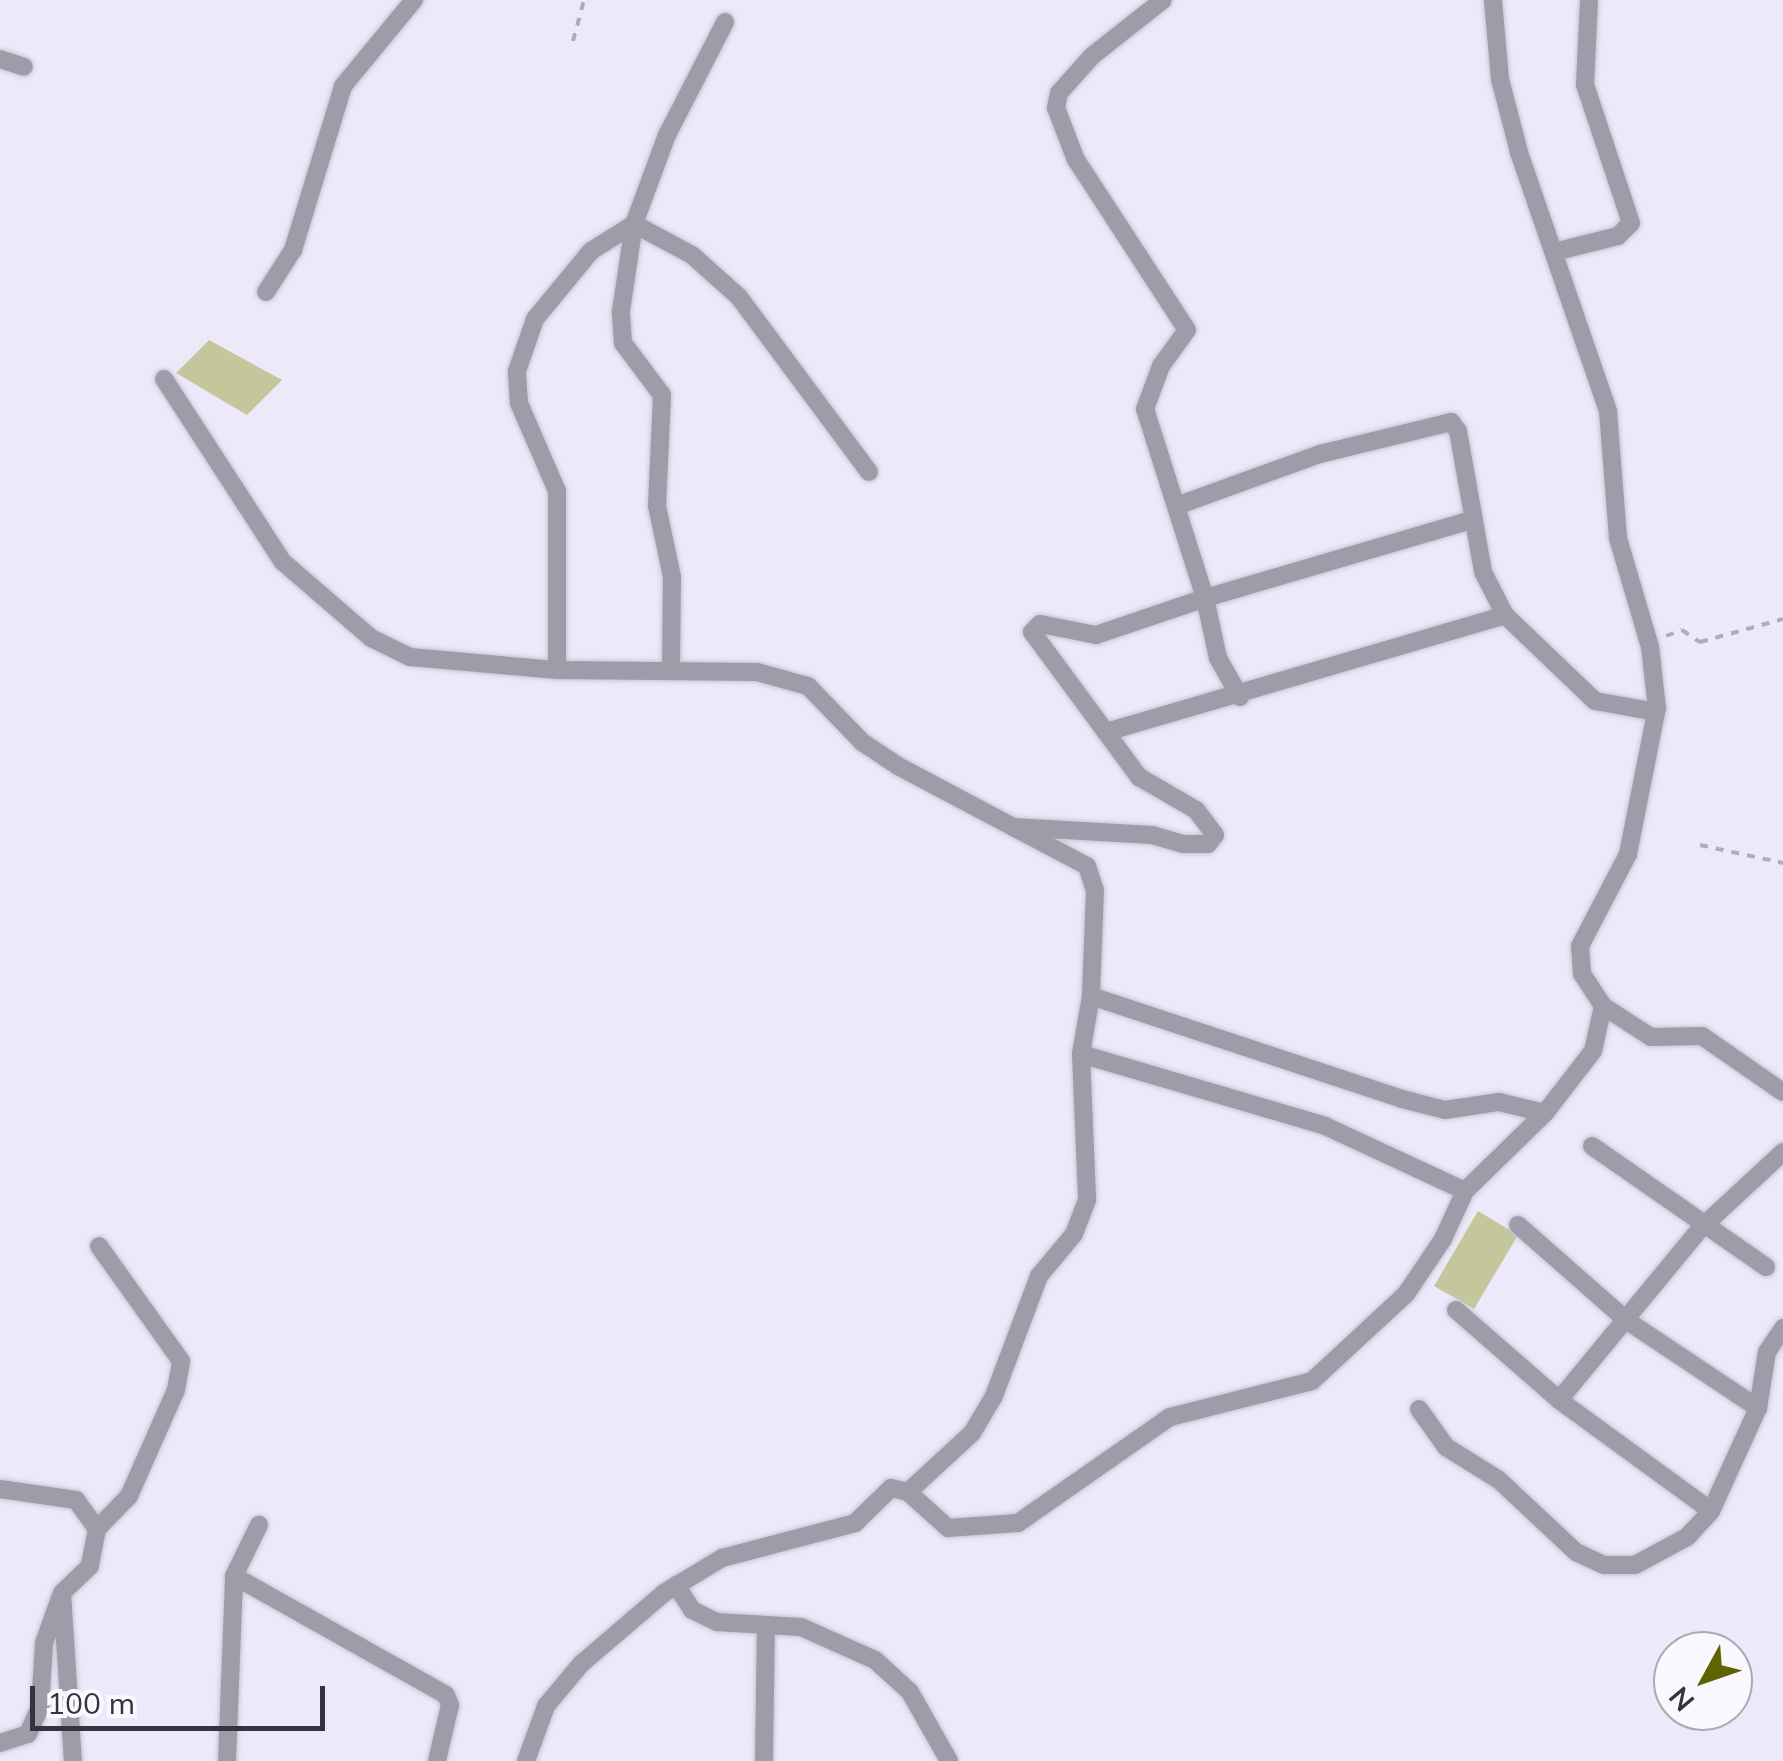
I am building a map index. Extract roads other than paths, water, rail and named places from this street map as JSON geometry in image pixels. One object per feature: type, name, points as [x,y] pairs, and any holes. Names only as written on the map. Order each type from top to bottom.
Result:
[{"type":"street","points":[[266,292],[292,250],[343,86],[414,0]]},
{"type":"street","points":[[1162,0],[1092,56],[1059,93],[1056,108],[1076,160],[1186,330],[1161,366],[1145,409],[1179,506],[1218,658],[1240,697]]},
{"type":"street","points":[[1493,0],[1500,79],[1608,411],[1618,538],[1650,647],[1656,712],[1628,854],[1580,946],[1582,974],[1603,1006],[1651,1037],[1702,1036],[1783,1092]]},
{"type":"street","points":[[1554,252],[1618,236],[1631,223],[1585,85],[1589,0]]},
{"type":"street","points":[[671,668],[672,577],[657,506],[662,395],[622,343],[634,224],[667,135],[725,22]]},
{"type":"street","points":[[0,60],[24,68]]},
{"type":"street","points":[[634,224],[672,239],[739,298],[869,472]]},
{"type":"street","points":[[557,670],[558,490],[519,403],[517,371],[536,319],[591,251],[634,224]]},
{"type":"street","points":[[164,379],[283,562],[371,638],[410,657],[557,670],[671,668],[757,672],[808,686],[862,742],[1006,828],[1087,866],[1094,877],[1092,996],[1081,1054],[1087,1200],[1074,1234],[1039,1276],[994,1396],[972,1433],[908,1492]]},
{"type":"street","points":[[1179,506],[1442,420],[1458,431],[1482,572],[1505,615],[1595,700],[1656,712]]},
{"type":"street","points":[[1006,828],[1208,844],[1215,835],[1211,825],[1140,777],[1032,632],[1040,624],[1096,635],[1204,598],[1472,520]]},
{"type":"street","points":[[1106,732],[1240,697],[1505,615]]},
{"type":"street","points":[[1092,996],[1402,1099],[1445,1110],[1499,1102],[1545,1113]]},
{"type":"street","points":[[526,1761],[546,1706],[568,1676],[676,1585],[736,1552],[854,1523],[885,1490],[908,1492],[948,1528],[1018,1523],[1170,1417],[1312,1380],[1406,1294],[1443,1239],[1464,1191],[1545,1113],[1593,1051],[1603,1006]]},
{"type":"street","points":[[1081,1054],[1342,1132],[1464,1191]]},
{"type":"street","points":[[1592,1146],[1701,1228],[1766,1267]]},
{"type":"street","points":[[1559,1400],[1701,1228],[1783,1152]]},
{"type":"street","points":[[1518,1225],[1626,1320],[1758,1408]]},
{"type":"street","points":[[0,1744],[28,1734],[40,1707],[44,1643],[62,1593],[90,1566],[97,1528],[129,1496],[176,1390],[180,1361],[99,1246]]},
{"type":"street","points":[[1456,1310],[1559,1400],[1711,1511]]},
{"type":"street","points":[[1419,1409],[1446,1447],[1499,1480],[1576,1552],[1604,1565],[1659,1557],[1711,1511],[1758,1408],[1766,1352],[1783,1328]]},
{"type":"street","points":[[0,1489],[76,1500],[97,1528]]},
{"type":"street","points":[[227,1761],[234,1576],[259,1525]]},
{"type":"street","points":[[234,1576],[446,1694],[450,1705],[437,1761]]},
{"type":"street","points":[[676,1585],[692,1610],[717,1622],[801,1627],[875,1660],[910,1692],[950,1761]]},
{"type":"street","points":[[62,1593],[73,1761]]},
{"type":"street","points":[[764,1761],[766,1626]]}]
